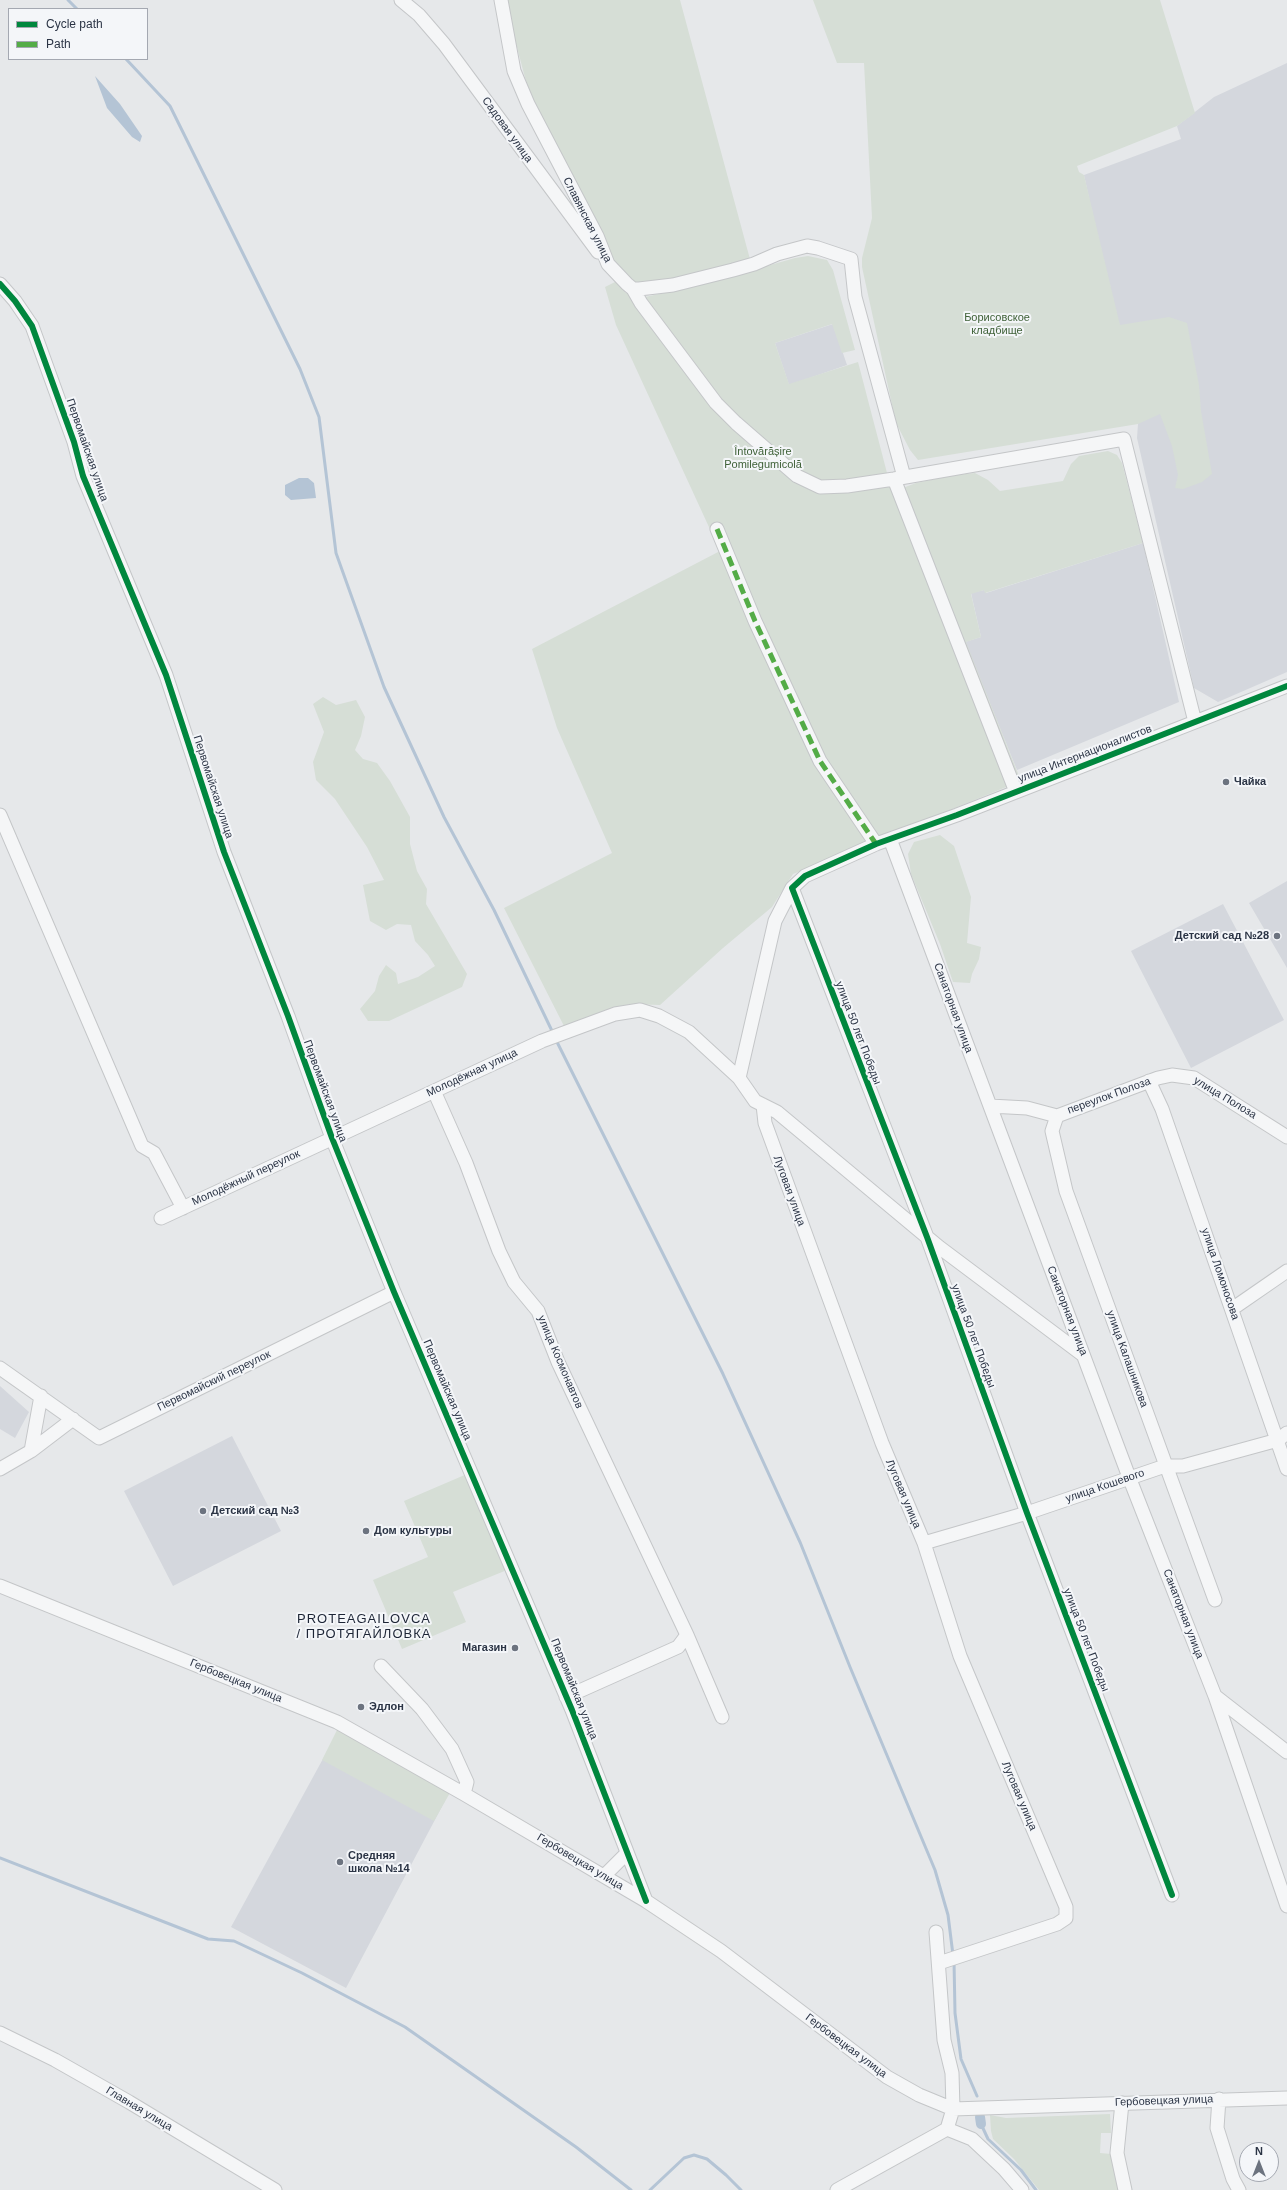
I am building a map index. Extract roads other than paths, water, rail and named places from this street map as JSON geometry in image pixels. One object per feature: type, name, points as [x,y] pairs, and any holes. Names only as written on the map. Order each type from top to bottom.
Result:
[{"type":"street","name":"Садовая улица","points":[[401,0],[419,15],[444,44],[608,264]]},
{"type":"street","name":"Славянская улица","points":[[501,0],[514,71],[528,104],[596,236],[608,264],[633,289],[649,315],[716,403],[736,423],[797,476],[810,484],[830,488],[899,478],[1124,439],[1195,722]]},
{"type":"street","points":[[633,289],[673,285],[718,274],[754,264],[792,249],[806,246],[818,248],[851,259],[855,297],[899,478],[1016,792]]},
{"type":"street","name":"Первомайская улица","points":[[0,284],[15,301],[32,326],[74,442],[84,476],[166,675],[224,852],[288,1016],[332,1138],[394,1292],[566,1696],[646,1901]]},
{"type":"street","points":[[717,529],[755,621],[820,761],[876,844]]},
{"type":"street","name":"улица Интернационалистов","points":[[890,839],[1016,792],[1287,686]]},
{"type":"street","points":[[0,815],[142,1146],[154,1153],[183,1208]]},
{"type":"street","points":[[739,1078],[775,921],[792,888],[805,876],[890,839]]},
{"type":"street","name":"Санаторная улица","points":[[890,839],[1129,1477],[1215,1696],[1287,1906]]},
{"type":"street","name":"улица 50 лет Победы","points":[[792,888],[926,1237],[1027,1514],[1172,1895]]},
{"type":"street","name":"Молодёжная улица","points":[[332,1138],[542,1041],[615,1014],[640,1010],[659,1016],[689,1032],[739,1078],[755,1101],[777,1112],[926,1237],[1083,1355]]},
{"type":"street","name":"улица Полоза","points":[[1154,1080],[1172,1075],[1194,1078],[1287,1137]]},
{"type":"street","name":"переулок Полоза","points":[[990,1106],[1027,1108],[1057,1116],[1154,1080]]},
{"type":"street","name":"улица Ломоносова","points":[[1154,1080],[1162,1109],[1232,1309],[1282,1436],[1287,1469]]},
{"type":"street","name":"улица Космонавтов","points":[[434,1091],[466,1163],[499,1251],[514,1282],[538,1312],[558,1362],[687,1635],[722,1717]]},
{"type":"street","name":"Луговая улица","points":[[763,1105],[764,1124],[882,1443],[924,1543],[960,1656],[1066,1907],[1066,1918],[1057,1924],[949,1960]]},
{"type":"street","name":"улица Калашникова","points":[[1057,1116],[1052,1131],[1066,1191],[1215,1600]]},
{"type":"street","name":"Молодёжный переулок","points":[[161,1218],[332,1138]]},
{"type":"street","points":[[1232,1309],[1287,1271]]},
{"type":"street","name":"Первомайский переулок","points":[[0,1368],[99,1438],[394,1292]]},
{"type":"street","points":[[31,1451],[41,1396]]},
{"type":"street","points":[[0,1469],[31,1451],[73,1419]]},
{"type":"street","name":"улица Кошевого","points":[[924,1543],[1027,1514],[1129,1477],[1165,1466],[1183,1466],[1282,1436]]},
{"type":"street","name":"Гербовецкая улица","points":[[0,1586],[337,1722],[464,1794],[646,1901],[721,1951],[887,2077],[919,2095],[953,2109],[1219,2099],[1287,2098]]},
{"type":"street","points":[[566,1696],[678,1647],[687,1635]]},
{"type":"street","points":[[380,1666],[422,1709],[452,1749],[467,1782],[464,1794]]},
{"type":"street","points":[[1215,1696],[1287,1752]]},
{"type":"street","points":[[604,1876],[627,1853]]},
{"type":"street","points":[[837,2190],[948,2129],[953,2109],[952,2073],[944,2040],[949,1960],[936,1932]]},
{"type":"street","name":"Главная улица","points":[[0,2033],[62,2064],[275,2190]]},
{"type":"street","points":[[1219,2099],[1217,2128],[1233,2179],[1239,2190]]},
{"type":"street","points":[[1122,2103],[1117,2153],[1125,2190]]},
{"type":"street","points":[[948,2129],[972,2139],[1004,2169],[1022,2190]]},
{"type":"water","points":[[95,76],[120,104],[142,136],[140,142],[132,137],[107,108]]},
{"type":"water","points":[[299,478],[308,478],[314,483],[316,498],[291,500],[285,495],[285,485]]},
{"type":"waterway","points":[[68,0],[76,8]]},
{"type":"waterway","points":[[127,60],[170,106],[300,369],[319,417],[336,553],[384,687],[444,817],[494,910],[553,1033]]},
{"type":"waterway","points":[[556,1040],[723,1374],[800,1542],[850,1667],[935,1870],[948,1915],[953,1955]]},
{"type":"waterway","points":[[0,1858],[208,1939],[234,1941],[302,1973],[405,2027],[576,2147],[631,2190]]},
{"type":"waterway","points":[[954,1961],[955,2013],[961,2059],[977,2096]]},
{"type":"waterway","points":[[980,2117],[981,2124]]},
{"type":"waterway","points":[[981,2124],[988,2139],[1021,2170],[1036,2190]]},
{"type":"waterway","points":[[650,2190],[684,2158],[694,2155],[707,2159],[741,2190]]},
{"type":"place","name":"Чайка","points":[[1226,782]]},
{"type":"place","name":"Детский сад №28","points":[[1277,936]]},
{"type":"place","name":"Детский сад №3","points":[[203,1511]]},
{"type":"place","name":"Дом культуры","points":[[366,1531]]},
{"type":"place","name":"Магазин","points":[[515,1648]]},
{"type":"place","name":"Эдлон","points":[[361,1707]]},
{"type":"place","name":"Средняя школа №14","points":[[340,1862]]},
{"type":"district","name":"PROTEAGAILOVCA / ПРОТЯГАЙЛОВКА","points":[[364,1626]]},
{"type":"park label","name":"Борисовское кладбище","points":[[997,324]]},
{"type":"park label","name":"Întovărășire Pomilegumicolă","points":[[763,458]]}]
